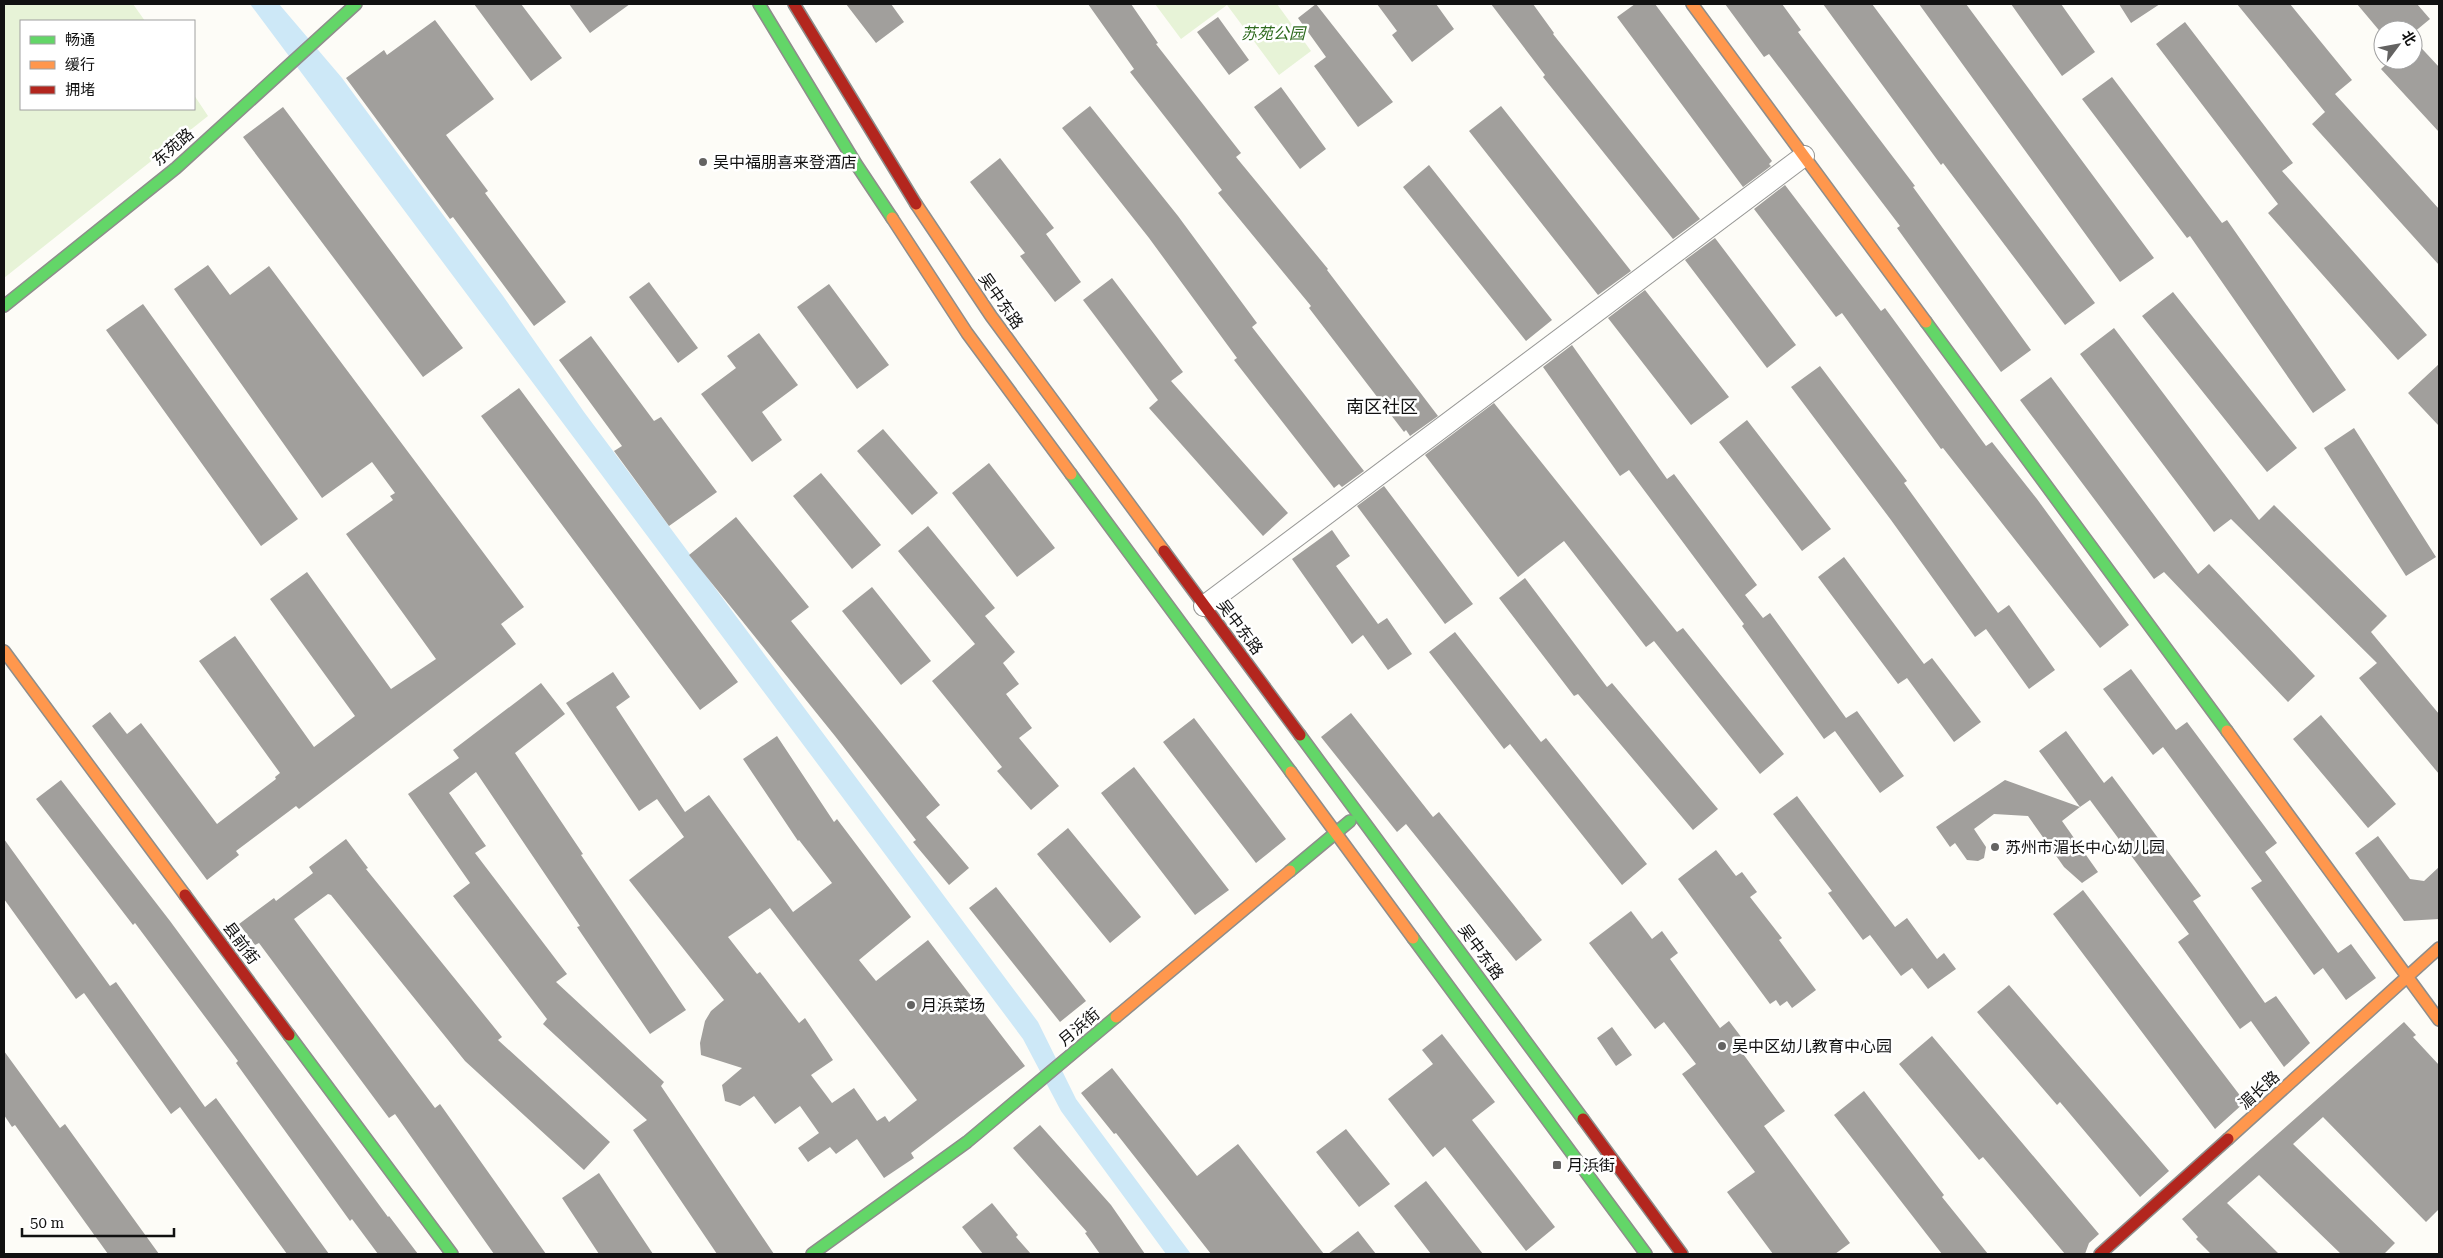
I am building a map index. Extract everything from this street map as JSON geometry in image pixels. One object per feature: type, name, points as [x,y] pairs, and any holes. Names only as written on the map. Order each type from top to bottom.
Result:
[{"type":"street","name":"东苑路","points":[[4,306],[176,168],[356,4]]},
{"type":"street","points":[[759,4],[856,164],[967,333],[1646,1254]]},
{"type":"street","name":"吴中东路","points":[[794,4],[881,148],[962,274],[1204,606],[1682,1254]]},
{"type":"street","points":[[1692,4],[2439,1020]]},
{"type":"street","points":[[1204,606],[1804,156]]},
{"type":"street","name":"县前街","points":[[4,651],[452,1254]]},
{"type":"street","name":"月浜街","points":[[812,1254],[967,1142],[1336,832],[1359,815]]},
{"type":"street","name":"湄长路","points":[[2100,1254],[2409,978],[2439,948]]},
{"type":"green space","points":[[4,4],[133,4],[144,20],[20,20],[20,110],[195,110],[195,96],[208,116],[4,278]]},
{"type":"green space","name":"苏苑公园","points":[[1155,4],[1277,4],[1311,51],[1279,75],[1227,5],[1181,39]]},
{"type":"water","points":[[250,4],[279,4],[342,78],[503,296],[584,412],[1038,1022],[1076,1099],[1191,1254],[1166,1254],[1061,1111],[1023,1039]]},
{"type":"building","points":[[474,4],[521,4],[562,58],[531,81]]},
{"type":"building","points":[[569,4],[630,4],[590,33]]},
{"type":"building","points":[[846,4],[891,4],[904,22],[876,43]]},
{"type":"building","points":[[1088,4],[1131,4],[1158,43],[1156,44],[1241,153],[1236,157],[1328,269],[1438,416],[1410,436],[1406,430],[1404,432],[1309,308],[1311,306],[1218,193],[1222,190],[1130,72],[1134,69]]},
{"type":"building","points":[[1316,4],[1393,102],[1358,127],[1314,66],[1326,57],[1298,18]]},
{"type":"building","points":[[1377,4],[1436,4],[1454,29],[1412,62],[1392,35],[1397,31]]},
{"type":"building","points":[[1491,4],[1533,4],[1553,34],[1700,219],[1673,239],[1543,77],[1545,75]]},
{"type":"building","points":[[1635,4],[1655,4],[1772,161],[1769,164],[1771,166],[1743,187],[1617,17]]},
{"type":"building","points":[[1725,4],[1782,4],[1801,30],[1798,32],[1915,186],[1913,187],[2031,350],[2001,372],[1897,228],[1900,226],[1769,54],[1764,57]]},
{"type":"building","points":[[1823,4],[1872,4],[2095,303],[2065,325],[1943,163],[1941,165]]},
{"type":"building","points":[[1919,4],[1966,4],[2154,258],[2120,282]]},
{"type":"building","points":[[2011,4],[2061,4],[2095,52],[2062,76]]},
{"type":"building","points":[[2119,4],[2160,4],[2131,23]]},
{"type":"building","points":[[2237,4],[2290,4],[2352,80],[2335,94],[2439,209],[2439,265],[2312,124],[2325,112]]},
{"type":"building","points":[[2357,4],[2417,4],[2430,19],[2423,25],[2423,20],[2373,20],[2373,23]]},
{"type":"building","points":[[1218,17],[1249,60],[1229,75],[1197,32]]},
{"type":"building","points":[[435,20],[494,99],[446,135],[488,191],[485,193],[566,302],[534,326],[453,217],[450,219],[346,78],[384,50],[387,55]]},
{"type":"building","points":[[2185,22],[2293,163],[2282,171],[2427,335],[2398,360],[2268,213],[2278,204],[2156,44]]},
{"type":"building","points":[[2423,50],[2439,67],[2439,132],[2382,70],[2423,70]]},
{"type":"building","points":[[2112,77],[2222,223],[2227,220],[2346,390],[2313,413],[2190,236],[2187,238],[2082,99]]},
{"type":"building","points":[[1281,87],[1326,149],[1300,169],[1254,107]]},
{"type":"building","points":[[1090,106],[1178,216],[1257,323],[1252,327],[1364,471],[1342,487],[1339,484],[1334,488],[1234,360],[1237,358],[1149,238],[1062,128]]},
{"type":"building","points":[[1501,106],[1631,271],[1598,295],[1469,131]]},
{"type":"building","points":[[283,107],[463,348],[423,377],[243,137]]},
{"type":"building","points":[[1000,158],[1054,228],[1046,234],[1081,282],[1055,302],[1020,256],[1025,253],[970,182]]},
{"type":"building","points":[[1429,165],[1552,320],[1526,341],[1403,187]]},
{"type":"building","points":[[1785,185],[1881,311],[1885,308],[1986,446],[1992,442],[2037,499],[2129,625],[2100,648],[1943,448],[1941,449],[1842,313],[1836,317],[1754,209]]},
{"type":"building","points":[[1715,238],[1796,345],[1767,368],[1685,260]]},
{"type":"building","points":[[208,265],[230,295],[269,266],[524,607],[501,624],[516,644],[299,809],[296,806],[236,851],[239,855],[207,880],[92,726],[110,712],[127,734],[141,723],[217,824],[276,779],[275,777],[280,773],[199,661],[235,636],[314,747],[355,716],[270,599],[307,572],[391,689],[436,659],[346,534],[393,500],[390,496],[395,493],[372,462],[322,498],[174,289]]},
{"type":"building","points":[[1112,278],[1183,372],[1171,381],[1288,513],[1263,536],[1149,408],[1158,400],[1083,300]]},
{"type":"building","points":[[649,282],[698,348],[678,363],[629,297]]},
{"type":"building","points":[[829,284],[889,365],[857,389],[797,307]]},
{"type":"building","points":[[1645,290],[1729,397],[1691,425],[1608,318]]},
{"type":"building","points":[[2173,292],[2297,448],[2267,472],[2142,316]]},
{"type":"building","points":[[143,304],[298,519],[261,546],[106,330]]},
{"type":"building","points":[[2114,328],[2259,520],[2274,505],[2387,616],[2371,632],[2439,714],[2439,774],[2359,678],[2377,663],[2231,519],[2214,532],[2080,354]]},
{"type":"building","points":[[759,333],[798,385],[762,412],[782,440],[752,462],[701,394],[736,368],[727,356]]},
{"type":"building","points":[[591,336],[654,421],[661,417],[717,492],[669,526],[614,451],[622,446],[559,360]]},
{"type":"building","points":[[1572,345],[1667,479],[1674,474],[1757,585],[1745,595],[1763,618],[1770,613],[1846,718],[1857,711],[1904,776],[1880,793],[1835,731],[1824,739],[1742,626],[1744,624],[1629,470],[1620,476],[1543,367]]},
{"type":"building","points":[[2439,364],[2439,426],[2408,393]]},
{"type":"building","points":[[1820,366],[1907,481],[1904,483],[1998,613],[2009,605],[2055,670],[2029,689],[1986,629],[1975,637],[1891,520],[1791,387]]},
{"type":"building","points":[[2051,377],[2198,574],[2209,564],[2315,676],[2288,702],[2164,572],[2154,579],[2020,400]]},
{"type":"building","points":[[519,388],[738,682],[700,710],[481,416]]},
{"type":"building","points":[[1494,403],[1677,632],[1683,628],[1784,754],[1760,774],[1654,641],[1646,647],[1564,541],[1518,577],[1425,455]]},
{"type":"building","points":[[1747,420],[1831,529],[1802,551],[1719,442]]},
{"type":"building","points":[[2354,428],[2436,557],[2406,576],[2324,448]]},
{"type":"building","points":[[883,429],[938,493],[912,515],[857,451]]},
{"type":"building","points":[[989,463],[1055,548],[1017,577],[952,493]]},
{"type":"building","points":[[821,473],[881,545],[852,569],[793,496]]},
{"type":"building","points":[[1384,486],[1473,604],[1445,624],[1357,506]]},
{"type":"building","points":[[736,517],[809,607],[791,621],[940,805],[926,817],[969,868],[949,885],[913,842],[916,840],[835,736],[689,555]]},
{"type":"building","points":[[928,526],[995,608],[985,616],[1015,652],[1003,663],[1019,684],[1006,694],[1032,728],[1019,738],[1059,786],[1031,810],[997,771],[1002,767],[932,681],[975,644],[898,551]]},
{"type":"building","points":[[1332,530],[1350,556],[1336,566],[1378,624],[1387,618],[1412,654],[1388,670],[1363,635],[1352,644],[1292,559]]},
{"type":"building","points":[[1844,557],[1924,664],[1932,658],[1981,722],[1954,742],[1907,678],[1898,684],[1818,577]]},
{"type":"building","points":[[1525,578],[1607,687],[1612,683],[1718,809],[1693,830],[1578,694],[1574,696],[1499,598]]},
{"type":"building","points":[[872,587],[931,661],[901,685],[842,611]]},
{"type":"building","points":[[1455,632],[1541,742],[1546,738],[1647,864],[1622,885],[1510,744],[1504,749],[1429,652]]},
{"type":"building","points":[[2131,669],[2176,730],[2187,722],[2277,843],[2265,852],[2338,953],[2351,944],[2376,978],[2346,1000],[2323,968],[2314,975],[2251,888],[2262,881],[2163,747],[2153,755],[2103,689]]},
{"type":"building","points":[[613,672],[630,697],[616,707],[685,812],[709,795],[793,912],[832,883],[798,841],[743,759],[777,736],[834,822],[837,819],[911,917],[859,960],[876,981],[928,940],[1025,1066],[911,1153],[914,1158],[884,1178],[857,1139],[836,1154],[830,1147],[808,1162],[798,1148],[819,1133],[800,1106],[775,1124],[754,1096],[740,1106],[725,1101],[722,1085],[742,1068],[701,1055],[700,1043],[705,1021],[711,1011],[724,1000],[629,880],[684,837],[657,799],[639,811],[566,703]],"holes":[[[770,908],[917,1100],[889,1122],[885,1116],[877,1121],[854,1088],[832,1103],[811,1075],[833,1060],[805,1018],[799,1023],[760,972],[757,974],[728,937]]]},
{"type":"building","points":[[541,683],[565,714],[515,753],[583,854],[581,855],[686,1010],[650,1034],[577,927],[580,926],[476,772],[449,793],[486,846],[475,853],[567,974],[556,982],[664,1082],[661,1086],[774,1254],[717,1254],[633,1130],[647,1120],[543,1024],[547,1019],[453,896],[470,883],[408,794],[459,758],[453,750]]},
{"type":"building","points":[[1351,713],[1433,817],[1439,812],[1542,940],[1516,961],[1406,824],[1397,832],[1321,737]]},
{"type":"building","points":[[2321,715],[2396,804],[2368,828],[2293,739]]},
{"type":"building","points":[[1194,718],[1286,839],[1256,863],[1163,742]]},
{"type":"building","points":[[2066,731],[2104,783],[2112,776],[2201,896],[2193,901],[2265,1003],[2276,996],[2310,1043],[2284,1067],[2251,1021],[2240,1029],[2178,942],[2189,934],[2090,800],[2080,807],[2039,751]]},
{"type":"building","points":[[1134,767],[1229,890],[1195,915],[1101,793]]},
{"type":"building","points":[[61,780],[170,921],[388,1217],[418,1254],[378,1254],[352,1219],[350,1221],[236,1063],[238,1061],[135,923],[133,925],[36,799]]},
{"type":"building","points":[[2005,780],[2080,807],[2062,821],[2098,872],[2082,883],[2064,867],[2028,816],[1994,814],[1974,829],[1986,847],[1984,858],[1978,861],[1967,860],[1955,843],[1950,847],[1936,827]]},
{"type":"building","points":[[1797,796],[1895,927],[1907,918],[1937,959],[1944,953],[1956,969],[1928,989],[1912,968],[1901,976],[1870,935],[1863,940],[1828,893],[1832,891],[1773,814]]},
{"type":"building","points":[[1068,828],[1141,917],[1110,943],[1037,854]]},
{"type":"building","points":[[2378,836],[2410,879],[2424,881],[2439,867],[2439,919],[2404,921],[2355,853]]},
{"type":"building","points":[[4,839],[110,986],[116,982],[205,1107],[216,1098],[329,1254],[287,1254],[180,1107],[171,1114],[84,993],[76,999],[4,899]]},
{"type":"building","points":[[346,839],[368,868],[366,869],[502,1037],[498,1040],[610,1142],[584,1170],[465,1061],[331,895],[328,894],[294,919],[435,1108],[440,1104],[546,1254],[494,1254],[395,1114],[389,1118],[259,943],[255,945],[239,924],[274,898],[276,901],[313,873],[309,867]]},
{"type":"building","points":[[1716,850],[1736,876],[1742,872],[1757,892],[1750,897],[1782,938],[1779,940],[1816,990],[1792,1008],[1787,1001],[1780,1006],[1776,1000],[1770,1004],[1678,879]]},
{"type":"building","points":[[996,887],[1086,1001],[1060,1022],[969,908]]},
{"type":"building","points":[[2083,890],[2245,1102],[2215,1129],[2053,914]]},
{"type":"building","points":[[1631,911],[1652,939],[1662,931],[1678,953],[1670,959],[1720,1028],[1729,1021],[1745,1042],[1738,1047],[1785,1111],[1764,1126],[1850,1243],[1835,1254],[1773,1254],[1727,1192],[1755,1172],[1682,1074],[1696,1064],[1664,1022],[1655,1029],[1589,943]]},
{"type":"building","points":[[2009,985],[2169,1171],[2140,1197],[2060,1102],[2057,1105],[1977,1012]]},
{"type":"building","points":[[2404,1022],[2416,1035],[2413,1037],[2439,1065],[2439,1209],[2426,1222],[2323,1117],[2293,1144],[2395,1243],[2384,1254],[2341,1254],[2259,1175],[2227,1203],[2279,1254],[2211,1254],[2196,1239],[2198,1237],[2182,1219]]},
{"type":"building","points":[[1612,1027],[1632,1055],[1616,1066],[1597,1038]]},
{"type":"building","points":[[1442,1034],[1495,1102],[1472,1120],[1555,1227],[1526,1251],[1445,1147],[1433,1157],[1388,1099],[1433,1064],[1422,1050]]},
{"type":"building","points":[[1932,1036],[2099,1234],[2089,1243],[2085,1254],[2065,1254],[1983,1157],[1979,1160],[1899,1064]]},
{"type":"building","points":[[4,1051],[60,1128],[65,1124],[159,1254],[108,1254],[15,1125],[12,1127],[4,1115]]},
{"type":"building","points":[[1112,1068],[1197,1176],[1238,1144],[1324,1254],[1211,1254],[1116,1133],[1114,1134],[1081,1093]]},
{"type":"building","points":[[1864,1091],[1944,1195],[1942,1197],[1988,1254],[1942,1254],[1834,1115]]},
{"type":"building","points":[[1040,1125],[1111,1205],[1145,1254],[1100,1254],[1085,1233],[1087,1232],[1013,1148]]},
{"type":"building","points":[[1346,1129],[1390,1184],[1359,1207],[1316,1152]]},
{"type":"building","points":[[599,1173],[653,1254],[599,1254],[562,1198]]},
{"type":"building","points":[[1426,1181],[1483,1254],[1431,1254],[1394,1206]]},
{"type":"building","points":[[992,1203],[1018,1235],[1016,1237],[1031,1254],[983,1254],[962,1227]]},
{"type":"building","points":[[1358,1231],[1376,1254],[1328,1254]]},
{"type":"traffic: fast","points":[[4,306],[176,168],[356,4]]},
{"type":"traffic: fast","points":[[759,4],[856,164],[892,218]]},
{"type":"traffic: fast","points":[[1926,322],[2227,731]]},
{"type":"traffic: fast","points":[[1071,474],[1291,772]]},
{"type":"traffic: fast","points":[[1300,735],[1583,1119]]},
{"type":"traffic: fast","points":[[1290,871],[1350,821]]},
{"type":"traffic: fast","points":[[1413,938],[1646,1254]]},
{"type":"traffic: fast","points":[[812,1254],[967,1142],[1116,1017]]},
{"type":"traffic: fast","points":[[289,1035],[452,1254]]},
{"type":"traffic: slow","points":[[1692,4],[1926,322]]},
{"type":"traffic: slow","points":[[916,204],[991,316],[1164,551]]},
{"type":"traffic: slow","points":[[892,218],[967,333],[1071,474]]},
{"type":"traffic: slow","points":[[4,651],[185,895]]},
{"type":"traffic: slow","points":[[2227,731],[2439,1020]]},
{"type":"traffic: slow","points":[[1291,772],[1413,938]]},
{"type":"traffic: slow","points":[[1116,1017],[1290,871]]},
{"type":"traffic: slow","points":[[2228,1139],[2439,948]]},
{"type":"traffic: jam","points":[[794,4],[916,204]]},
{"type":"traffic: jam","points":[[1164,551],[1300,735]]},
{"type":"traffic: jam","points":[[185,895],[289,1035]]},
{"type":"traffic: jam","points":[[1583,1119],[1682,1254]]},
{"type":"traffic: jam","points":[[2100,1254],[2228,1139]]},
{"type":"place","name":"吴中福朋喜来登酒店","points":[[703,162]]},
{"type":"place","name":"苏州市湄长中心幼儿园","points":[[1995,847]]},
{"type":"place","name":"月浜菜场","points":[[911,1005]]},
{"type":"place","name":"吴中区幼儿教育中心园","points":[[1722,1046]]},
{"type":"place","name":"月浜街","points":[[1557,1165]]},
{"type":"district","name":"南区社区","points":[[1382,406]]}]
